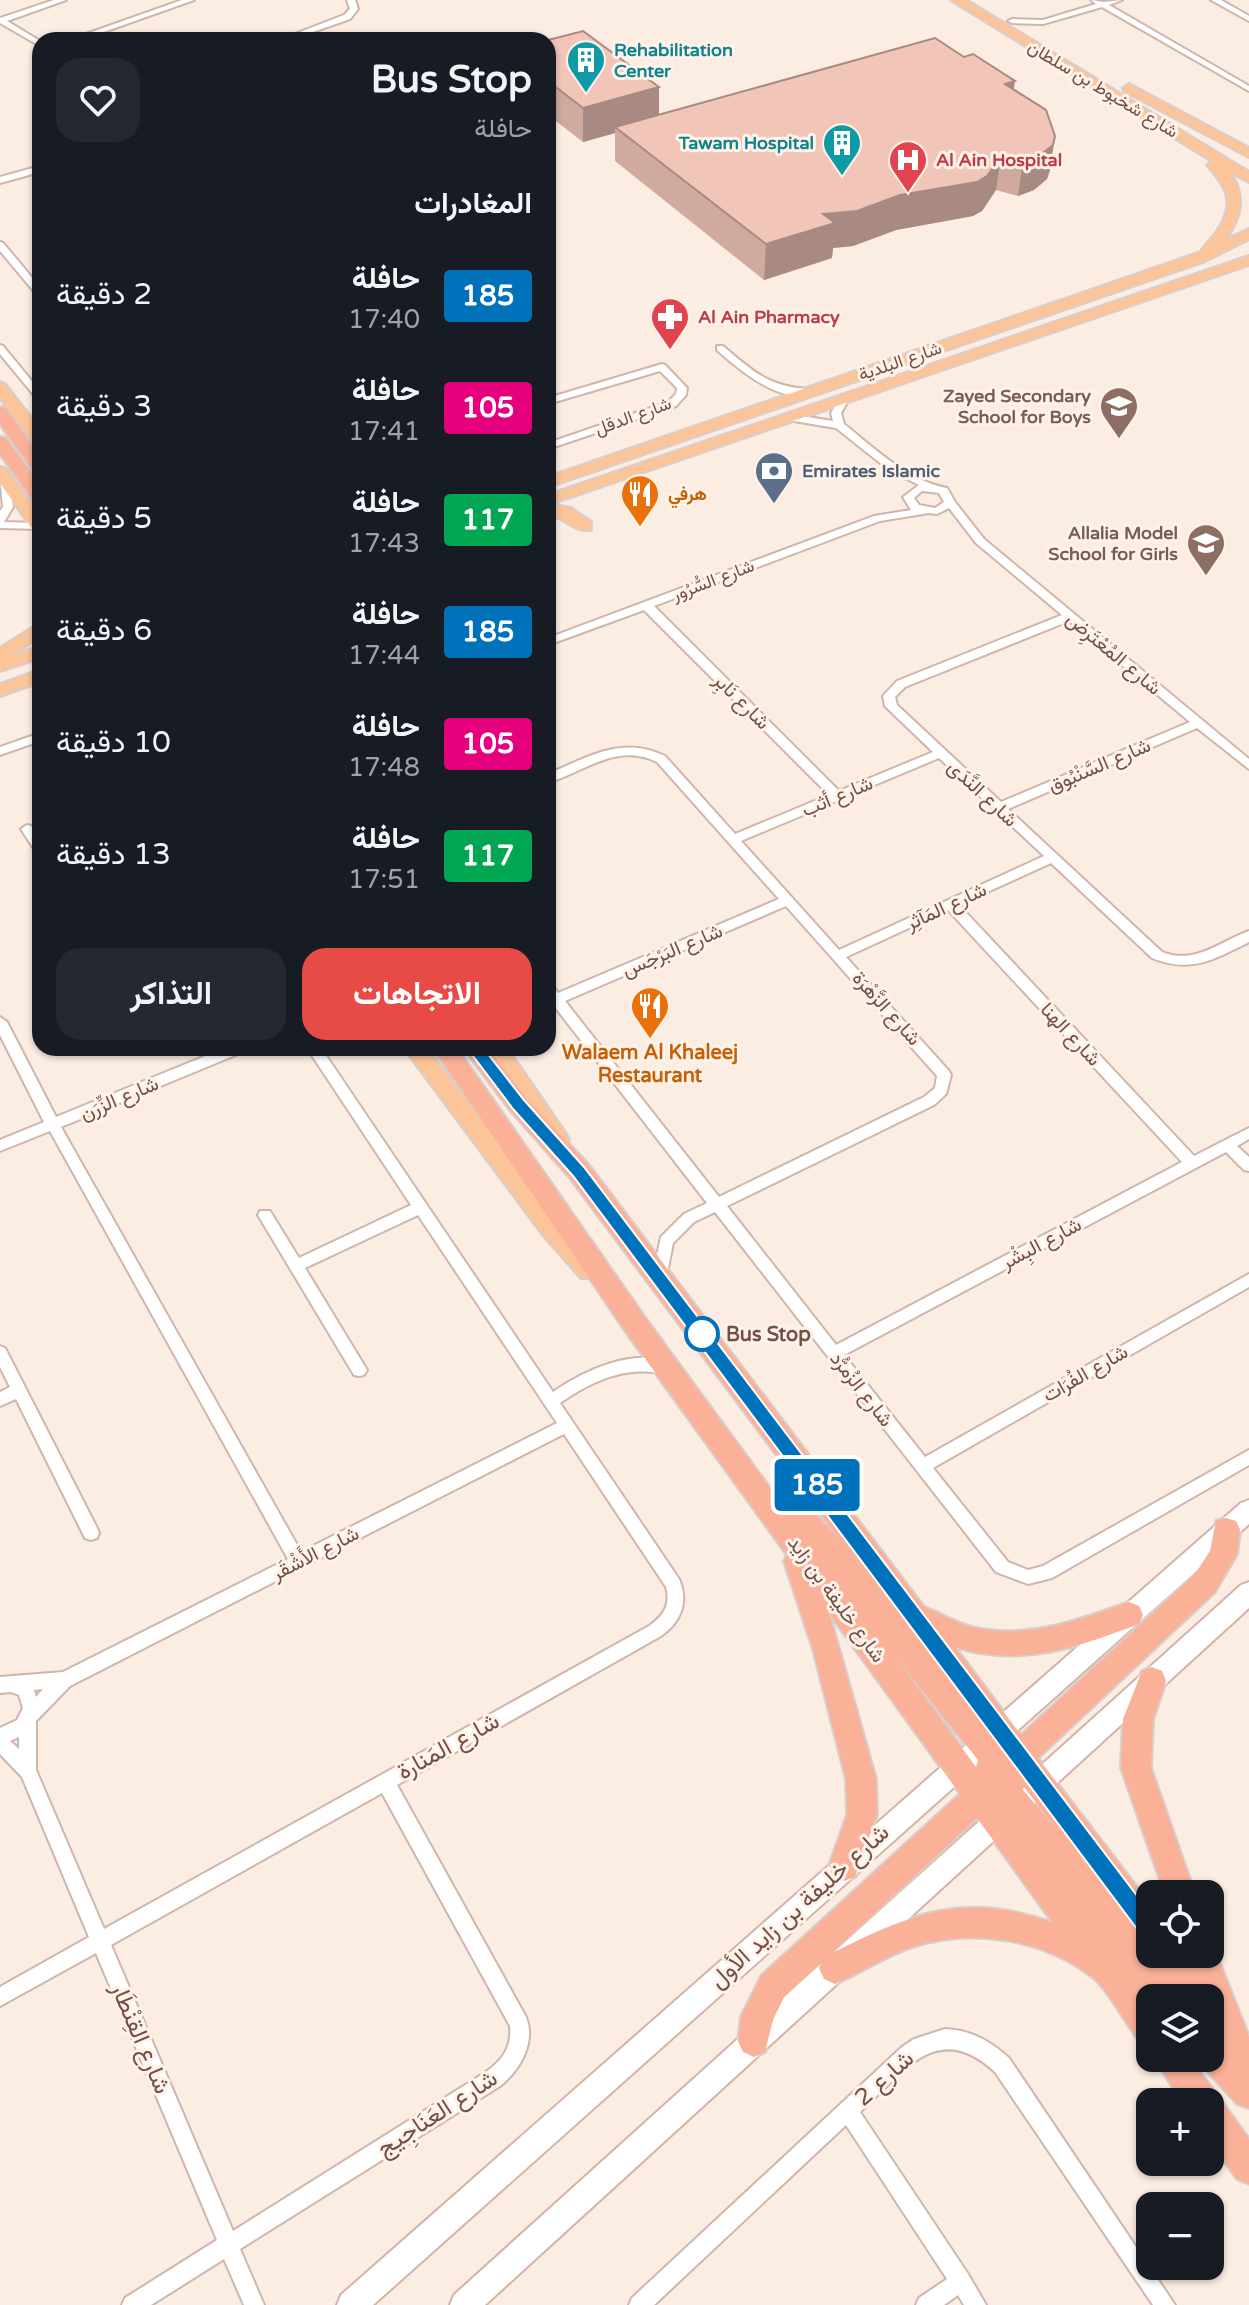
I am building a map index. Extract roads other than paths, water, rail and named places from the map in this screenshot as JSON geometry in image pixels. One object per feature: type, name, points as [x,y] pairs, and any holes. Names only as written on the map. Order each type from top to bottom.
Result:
[{"type":"highway","points":[[0,412],[32,457]]},
{"type":"highway","points":[[0,442],[32,487]]},
{"type":"highway","name":"شارع خليفة بن زايد","points":[[451,1056],[637,1327],[957,1766],[1003,1775],[1136,1915]]},
{"type":"highway","name":"شارع خليفة بن زايد","points":[[481,1056],[519,1105],[579,1171],[916,1616],[1109,1973],[1136,2011]]},
{"type":"highway","points":[[762,1497],[787,1505],[803,1518],[1003,1775],[1155,1984]]},
{"type":"highway","points":[[754,2041],[757,2017],[773,1986],[1003,1775],[1205,1583],[1223,1554],[1226,1530]]},
{"type":"highway","points":[[788,1533],[827,1649],[861,1779],[862,1815],[844,1866]]},
{"type":"highway","points":[[916,1616],[963,1638],[998,1645],[1023,1645],[1059,1641],[1129,1615]]},
{"type":"highway","points":[[1152,1681],[1138,1719],[1136,1768],[1175,1880]]},
{"type":"highway","points":[[835,1968],[912,1931],[943,1924],[988,1923],[1013,1925],[1053,1937],[1109,1973]]},
{"type":"highway","points":[[1205,1968],[1230,2052],[1249,2092]]},
{"type":"highway","points":[[1224,2132],[1249,2167]]},
{"type":"main road","name":"شارع شخبوط بن سلطان","points":[[957,0],[1249,178]]},
{"type":"main road","points":[[970,0],[1019,30],[1065,51]]},
{"type":"main road","name":"شارع شخبوط بن سلطان","points":[[980,0],[1012,21],[1040,28],[1065,51],[1249,159]]},
{"type":"main road","points":[[1039,51],[1045,61],[1219,168],[1229,179],[1237,199],[1235,213],[1204,265],[1249,267]]},
{"type":"main road","points":[[1129,88],[1249,153]]},
{"type":"main road","name":"شارع البلدية","points":[[556,497],[845,397],[1204,265],[1249,233]]},
{"type":"main road","name":"شارع البلدية","points":[[556,479],[809,392],[1204,265],[1249,260]]},
{"type":"main road","points":[[0,387],[32,429]]},
{"type":"main road","points":[[2,474],[32,516]]},
{"type":"main road","points":[[556,510],[565,512],[585,526]]},
{"type":"main road","points":[[0,656],[32,634]]},
{"type":"main road","points":[[0,668],[32,655]]},
{"type":"main road","points":[[0,690],[32,679]]},
{"type":"main road","points":[[421,1056],[551,1229],[637,1327]]},
{"type":"main road","points":[[501,1056],[579,1171]]},
{"type":"main road","points":[[464,2305],[835,1968],[1003,1775],[1129,1615],[1249,1510]]},
{"type":"main road","points":[[1003,1775],[1152,1681],[1249,1593]]},
{"type":"main road","name":"شارع خليفة بن زايد الأول","points":[[351,2305],[957,1766]]},
{"type":"street","points":[[0,20],[62,0]]},
{"type":"street","points":[[96,32],[190,0]]},
{"type":"street","points":[[1040,28],[1099,2],[1118,0]]},
{"type":"street","points":[[1215,0],[1249,19]]},
{"type":"street","points":[[1099,2],[1249,89]]},
{"type":"street","points":[[1230,8],[1249,2]]},
{"type":"street","points":[[305,32],[347,17],[353,3]]},
{"type":"street","points":[[0,20],[32,39]]},
{"type":"street","points":[[0,180],[32,171]]},
{"type":"street","points":[[0,245],[32,283]]},
{"type":"street","points":[[0,348],[32,387]]},
{"type":"street","points":[[720,348],[762,384],[785,391],[809,392]]},
{"type":"street","name":"شارع الدقل","points":[[556,399],[662,367],[681,384],[682,392],[676,401],[556,443]]},
{"type":"street","points":[[759,409],[765,394],[762,384]]},
{"type":"street","points":[[839,425],[836,413],[845,397]]},
{"type":"street","points":[[788,417],[839,425],[882,461],[930,487]]},
{"type":"street","points":[[882,461],[912,506],[940,518]]},
{"type":"street","points":[[2,474],[8,507],[0,522],[32,526]]},
{"type":"street","name":"شارع السُّرُور","points":[[878,518],[916,489],[930,487]]},
{"type":"street","name":"شارع المُعْتَرِض","points":[[930,487],[947,493],[950,503],[980,541]]},
{"type":"street","name":"شارع السُّرُور","points":[[556,639],[878,518],[942,510],[950,503]]},
{"type":"street","name":"شارع المُعْتَرِض","points":[[954,525],[980,541],[1249,765]]},
{"type":"street","name":"شارع نَابِر","points":[[646,605],[837,796]]},
{"type":"street","name":"شارع النَّدَى","points":[[1070,616],[895,687],[889,696],[891,706],[1164,959],[1193,962],[1249,936]]},
{"type":"street","name":"شارع السَّنْبُوق","points":[[999,808],[1199,723]]},
{"type":"street","points":[[0,751],[32,740]]},
{"type":"street","name":"شارع الزَّهْرَة","points":[[556,776],[620,751],[650,752],[661,759],[942,1070],[941,1090],[929,1101],[689,1218],[672,1232],[664,1248],[659,1278]]},
{"type":"street","name":"شارع أثب","points":[[734,839],[940,753]]},
{"type":"street","points":[[27,829],[32,837]]},
{"type":"street","name":"شارع المَآثِر","points":[[839,955],[1052,857]]},
{"type":"street","name":"شارع البَرْجَس","points":[[556,992],[789,900]]},
{"type":"street","name":"شارع الهنا","points":[[950,904],[1192,1163]]},
{"type":"street","name":"شارع الزُمرُّد","points":[[556,999],[1002,1567],[1028,1577],[1046,1573],[1249,1457]]},
{"type":"street","points":[[0,1022],[53,1125],[298,1562]]},
{"type":"street","name":"شارع الزِّرَن","points":[[0,1146],[219,1056]]},
{"type":"street","name":"شارع المَنارة","points":[[0,1997],[655,1631],[668,1622],[676,1608],[673,1584],[319,1056]]},
{"type":"street","name":"شارع البِشْر","points":[[834,1353],[1249,1133]]},
{"type":"street","points":[[1227,1144],[1249,1166]]},
{"type":"street","points":[[296,1266],[420,1207]]},
{"type":"street","points":[[265,1215],[359,1370]]},
{"type":"street","name":"شارع الفُرَات","points":[[922,1466],[1249,1280]]},
{"type":"street","points":[[0,1352],[91,1533]]},
{"type":"street","points":[[550,1402],[583,1379],[609,1368],[637,1364],[666,1366]]},
{"type":"street","points":[[0,1399],[19,1390]]},
{"type":"street","name":"شارع الأَشْقَر","points":[[0,1740],[18,1731],[64,1680],[566,1426]]},
{"type":"street","name":"شارع الأَشْقَر","points":[[6,1683],[64,1680]]},
{"type":"street","points":[[6,1683],[29,1695],[28,1718]]},
{"type":"street","name":"شارع القِنْطَار","points":[[28,1718],[28,1771]]},
{"type":"street","name":"شارع القِنْطَار","points":[[0,1740],[28,1771],[254,2305]]},
{"type":"street","name":"شارع العَنَاجِيج","points":[[132,2305],[493,2079],[509,2065],[518,2050],[519,2024],[385,1781]]},
{"type":"street","name":"شارع 2","points":[[639,2305],[909,2054],[928,2041],[951,2038],[979,2045],[1002,2065],[1165,2305]]},
{"type":"street","points":[[848,2111],[976,2305]]},
{"type":"street","points":[[926,2305],[961,2281]]},
{"type":"place","name":"Rehabilitation Center","points":[[586,94]]},
{"type":"place","name":"Tawam Hospital","points":[[842,177]]},
{"type":"place","name":"Al Ain Hospital","points":[[908,194]]},
{"type":"place","name":"Al Ain Pharmacy","points":[[670,351]]},
{"type":"place","name":"Zayed Secondary School for Boys","points":[[1119,440]]},
{"type":"place","name":"Emirates Islamic","points":[[774,505]]},
{"type":"place","name":"هرفي","points":[[640,528]]},
{"type":"place","name":"Allalia Model School for Girls","points":[[1206,577]]},
{"type":"place","name":"Walaem Al Khaleej Restaurant","points":[[650,1040]]},
{"type":"place","name":"Bus Stop","points":[[702,1334]]}]
